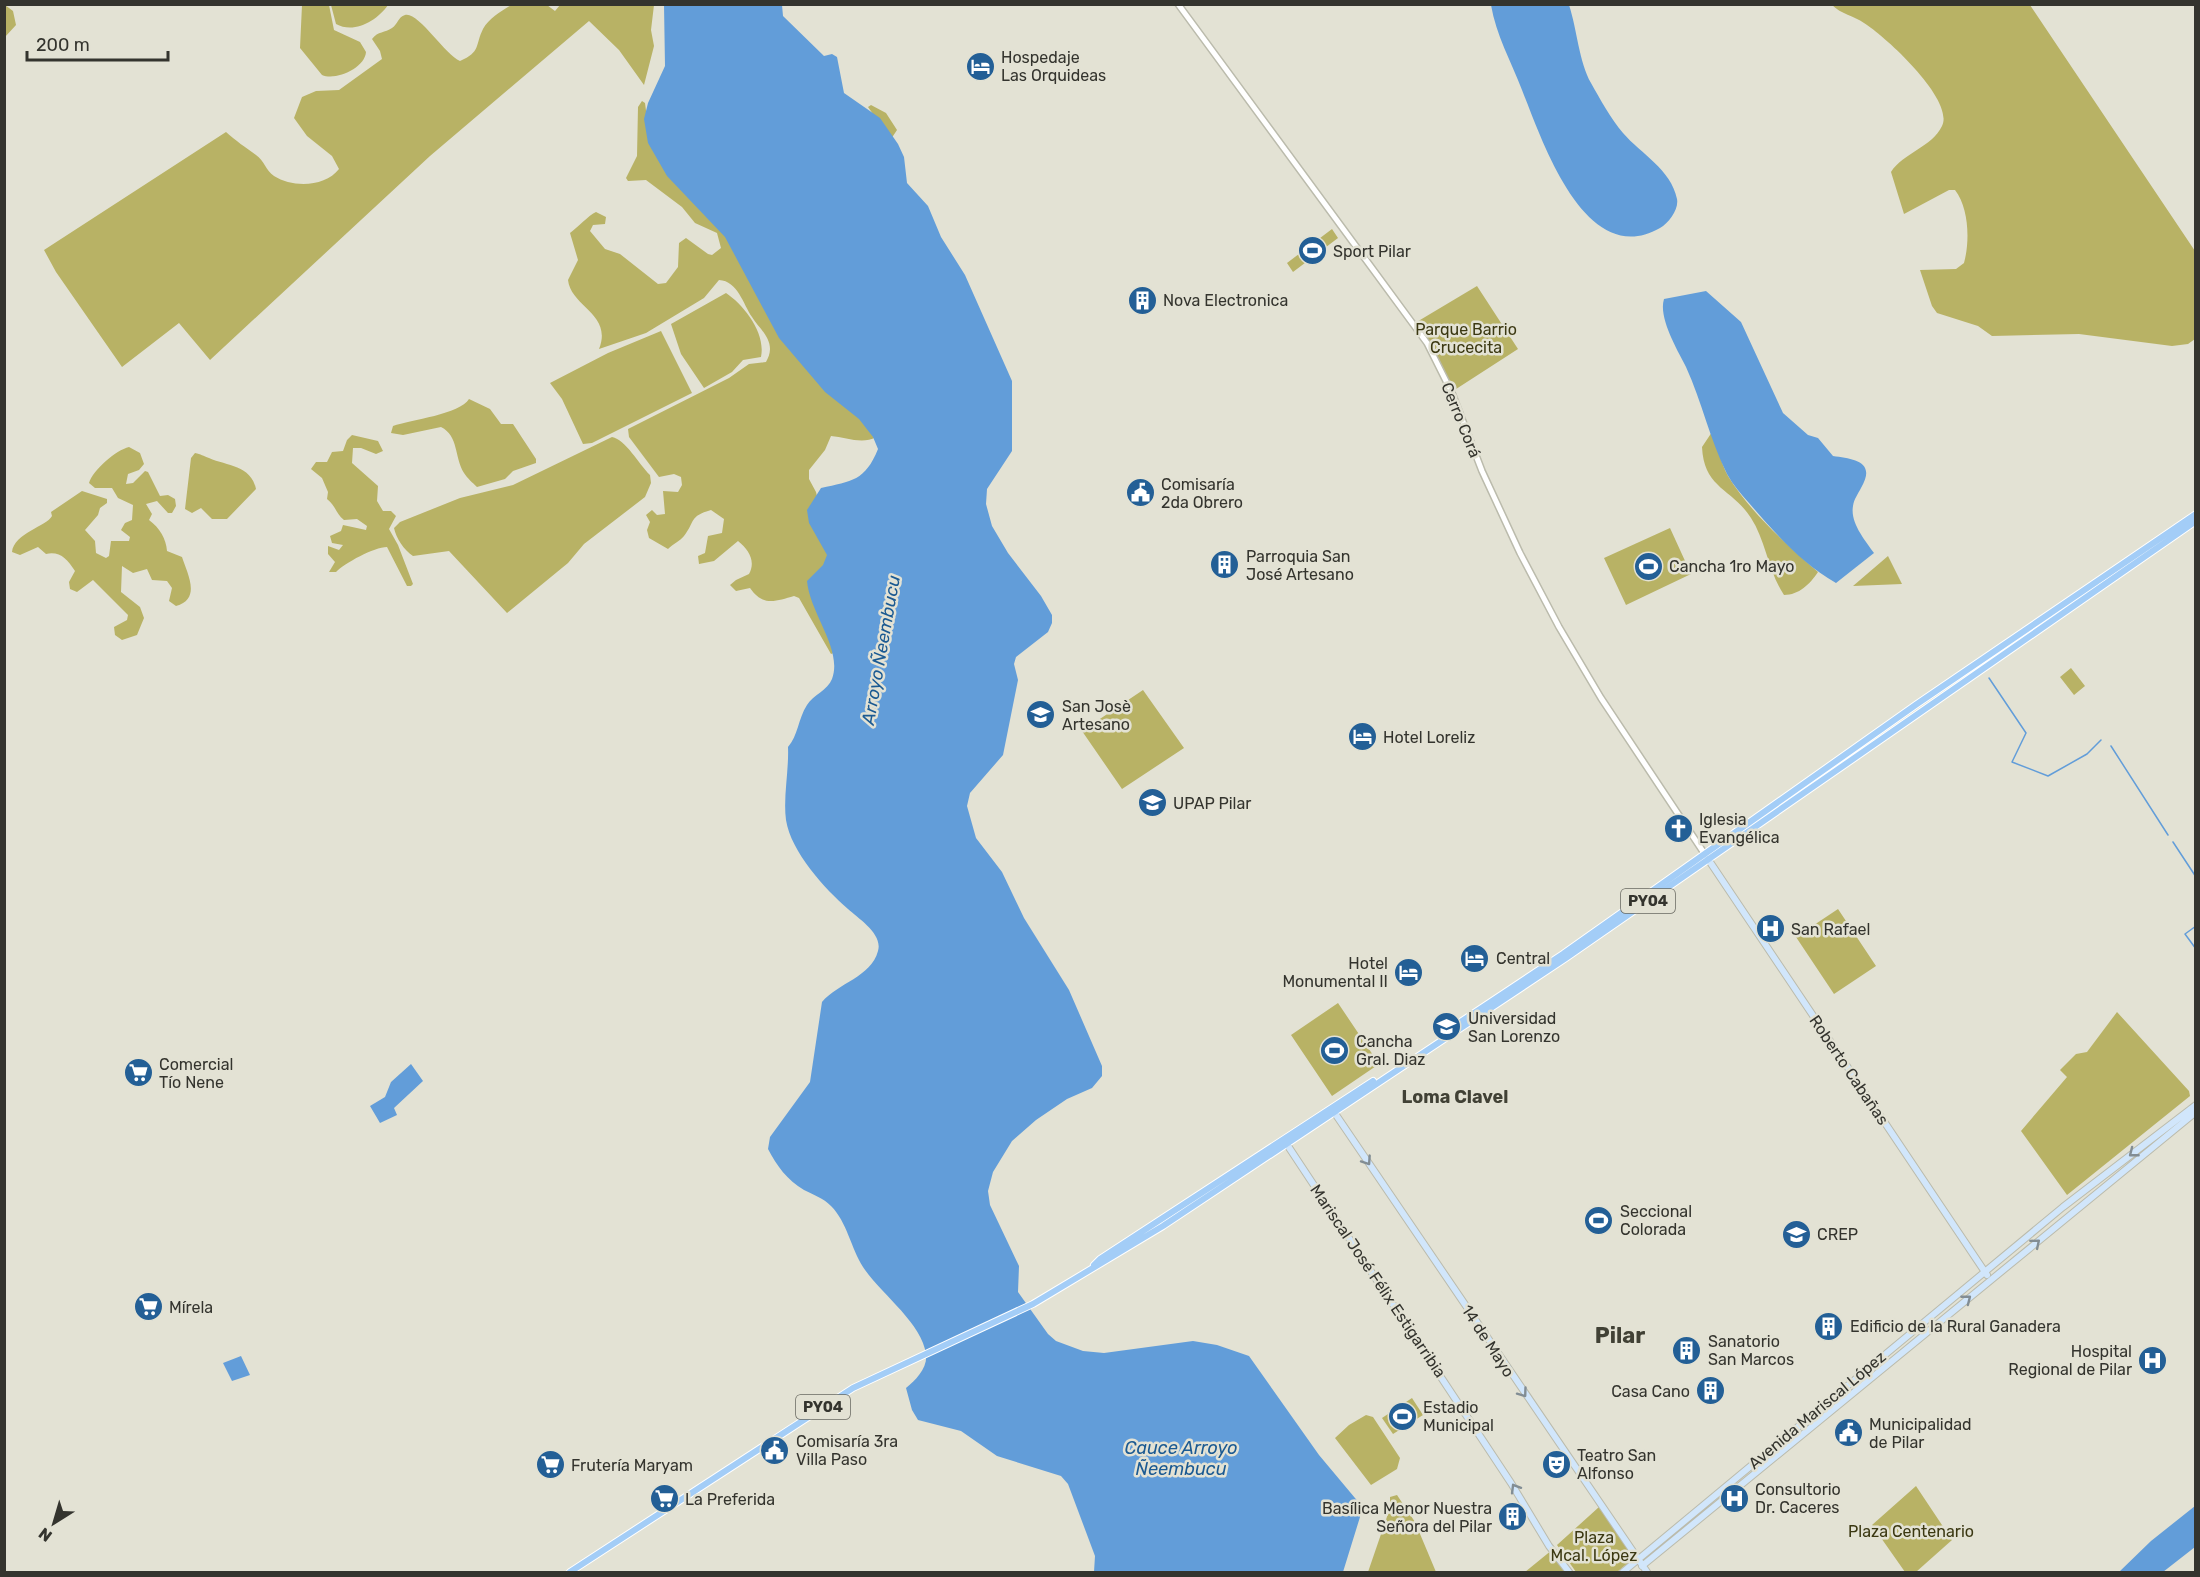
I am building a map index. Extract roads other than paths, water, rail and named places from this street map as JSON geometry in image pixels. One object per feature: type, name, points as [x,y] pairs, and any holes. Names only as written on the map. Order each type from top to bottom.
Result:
[{"type":"main road","name":"PY04","points":[[1706,857],[1917,704],[2196,514]]},
{"type":"main road","name":"PY04","points":[[570,1572],[853,1388],[1033,1304],[1162,1226],[2196,522]]},
{"type":"main road","name":"Roberto Cabañas","points":[[1706,857],[1991,1281]]},
{"type":"main road","name":"Avenida Mariscal López","points":[[1623,1572],[1800,1424],[1986,1274],[2063,1207],[2196,1105]]},
{"type":"main road","name":"14 de Mayo","points":[[1333,1111],[1647,1572]]},
{"type":"main road","name":"Avenida Mariscal López","points":[[1642,1566],[2196,1112]]},
{"type":"main road","name":"Mariscal José Félix Estigarribia","points":[[1285,1142],[1483,1439],[1549,1545],[1569,1572]]},
{"type":"street","name":"Cerro Corá","points":[[1178,4],[1427,343],[1452,393],[1482,471],[1520,553],[1559,627],[1601,698],[1652,771],[1706,857]]},
{"type":"water","name":"Cauce Arroyo Ñeembucu","points":[[664,5],[782,5],[783,16],[824,56],[832,54],[837,57],[844,93],[880,118],[898,144],[904,157],[907,183],[928,206],[941,237],[965,275],[1012,381],[1012,451],[987,489],[986,504],[992,526],[1008,553],[1041,596],[1052,615],[1052,623],[1048,632],[1016,657],[1014,664],[1018,680],[1003,755],[970,793],[967,806],[976,838],[1002,872],[1024,918],[1069,990],[1102,1066],[1102,1076],[1092,1088],[1067,1099],[1036,1120],[1012,1141],[993,1172],[988,1191],[990,1205],[1019,1266],[1018,1292],[1048,1334],[1056,1341],[1083,1351],[1104,1353],[1193,1341],[1217,1345],[1249,1356],[1319,1455],[1360,1504],[1360,1517],[1343,1572],[1094,1572],[1095,1556],[1068,1484],[1061,1476],[997,1456],[961,1431],[918,1420],[912,1410],[906,1388],[920,1373],[926,1359],[923,1342],[917,1331],[863,1267],[836,1212],[825,1201],[792,1182],[768,1149],[770,1137],[810,1082],[822,1002],[869,967],[879,945],[874,933],[829,891],[802,857],[789,832],[785,802],[788,747],[807,705],[830,683],[834,668],[830,644],[809,593],[807,581],[823,565],[827,555],[809,523],[807,510],[821,488],[849,481],[862,474],[868,468],[878,449],[873,437],[859,419],[825,392],[779,338],[725,237],[667,176],[648,143],[644,119],[648,103],[665,66]]},
{"type":"water","points":[[1491,5],[1569,5],[1587,75],[1598,96],[1623,133],[1662,170],[1674,188],[1677,199],[1676,207],[1673,215],[1663,226],[1633,236],[1610,232],[1589,216],[1570,194],[1541,139],[1500,37]]},
{"type":"water","points":[[1706,291],[1741,322],[1783,413],[1808,435],[1818,438],[1833,456],[1855,460],[1864,467],[1865,479],[1854,501],[1853,512],[1859,531],[1874,553],[1836,583],[1800,557],[1779,536],[1737,489],[1721,461],[1692,380],[1666,325],[1663,307],[1664,299]]},
{"type":"water","points":[[411,1064],[423,1081],[394,1108],[397,1115],[380,1123],[370,1106],[385,1097],[391,1082]]},
{"type":"water","points":[[241,1356],[250,1375],[232,1381],[223,1363]]},
{"type":"water","points":[[2195,1506],[2195,1547],[2163,1572],[2119,1572],[2151,1541]]},
{"type":"waterway","points":[[1989,678],[2026,733],[2012,762],[2048,776],[2087,754],[2101,740]]},
{"type":"waterway","points":[[2111,746],[2168,835]]},
{"type":"waterway","points":[[2173,842],[2196,877]]},
{"type":"waterway","points":[[2196,926],[2185,934],[2196,949]]},
{"type":"place","name":"Hospedaje Las Orquideas","points":[[980,66]]},
{"type":"place","name":"Sport Pilar","points":[[1312,251]]},
{"type":"place","name":"Nova Electronica","points":[[1142,300]]},
{"type":"place","name":"Comisaría 2da Obrero","points":[[1140,493]]},
{"type":"place","name":"Parroquia San José Artesano","points":[[1225,565]]},
{"type":"place","name":"Cancha 1ro Mayo","points":[[1648,566]]},
{"type":"place","name":"San Josè Artesano","points":[[1041,715]]},
{"type":"place","name":"Hotel Loreliz","points":[[1362,737]]},
{"type":"place","name":"UPAP Pilar","points":[[1152,803]]},
{"type":"place","name":"Iglesia Evangélica","points":[[1678,828]]},
{"type":"place","name":"San Rafael","points":[[1770,929]]},
{"type":"place","name":"Central","points":[[1475,958]]},
{"type":"place","name":"Hotel Monumental II","points":[[1409,972]]},
{"type":"place","name":"Universidad San Lorenzo","points":[[1447,1027]]},
{"type":"place","name":"Cancha Gral. Diaz","points":[[1335,1050]]},
{"type":"place","name":"Comercial Tío Nene","points":[[138,1073]]},
{"type":"place","name":"Seccional Colorada","points":[[1599,1220]]},
{"type":"place","name":"CREP","points":[[1796,1234]]},
{"type":"place","name":"Mírela","points":[[148,1307]]},
{"type":"place","name":"Edificio de la Rural Ganadera","points":[[1829,1326]]},
{"type":"place","name":"Sanatorio San Marcos","points":[[1687,1350]]},
{"type":"place","name":"Hospital Regional de Pilar","points":[[2153,1360]]},
{"type":"place","name":"Casa Cano","points":[[1711,1391]]},
{"type":"place","name":"Estadio Municipal","points":[[1402,1416]]},
{"type":"place","name":"Municipalidad de Pilar","points":[[1848,1433]]},
{"type":"place","name":"Comisaría 3ra Villa Paso","points":[[775,1450]]},
{"type":"place","name":"Teatro San Alfonso","points":[[1556,1464]]},
{"type":"place","name":"Frutería Maryam","points":[[550,1465]]},
{"type":"place","name":"Consultorio Dr. Caceres","points":[[1734,1498]]},
{"type":"place","name":"La Preferida","points":[[664,1499]]},
{"type":"place","name":"Basílica Menor Nuestra Señora del Pilar","points":[[1513,1517]]},
{"type":"district","name":"Loma Clavel","points":[[1455,1097]]},
{"type":"district","name":"Pilar","points":[[1620,1335]]},
{"type":"park label","name":"Parque Barrio Crucecita","points":[[1466,338]]},
{"type":"park label","name":"Plaza Centenario","points":[[1911,1531]]},
{"type":"park label","name":"Plaza Mcal. López","points":[[1594,1546]]},
{"type":"water label","name":"Arroyo Ñeembucu","points":[[881,650]]}]
